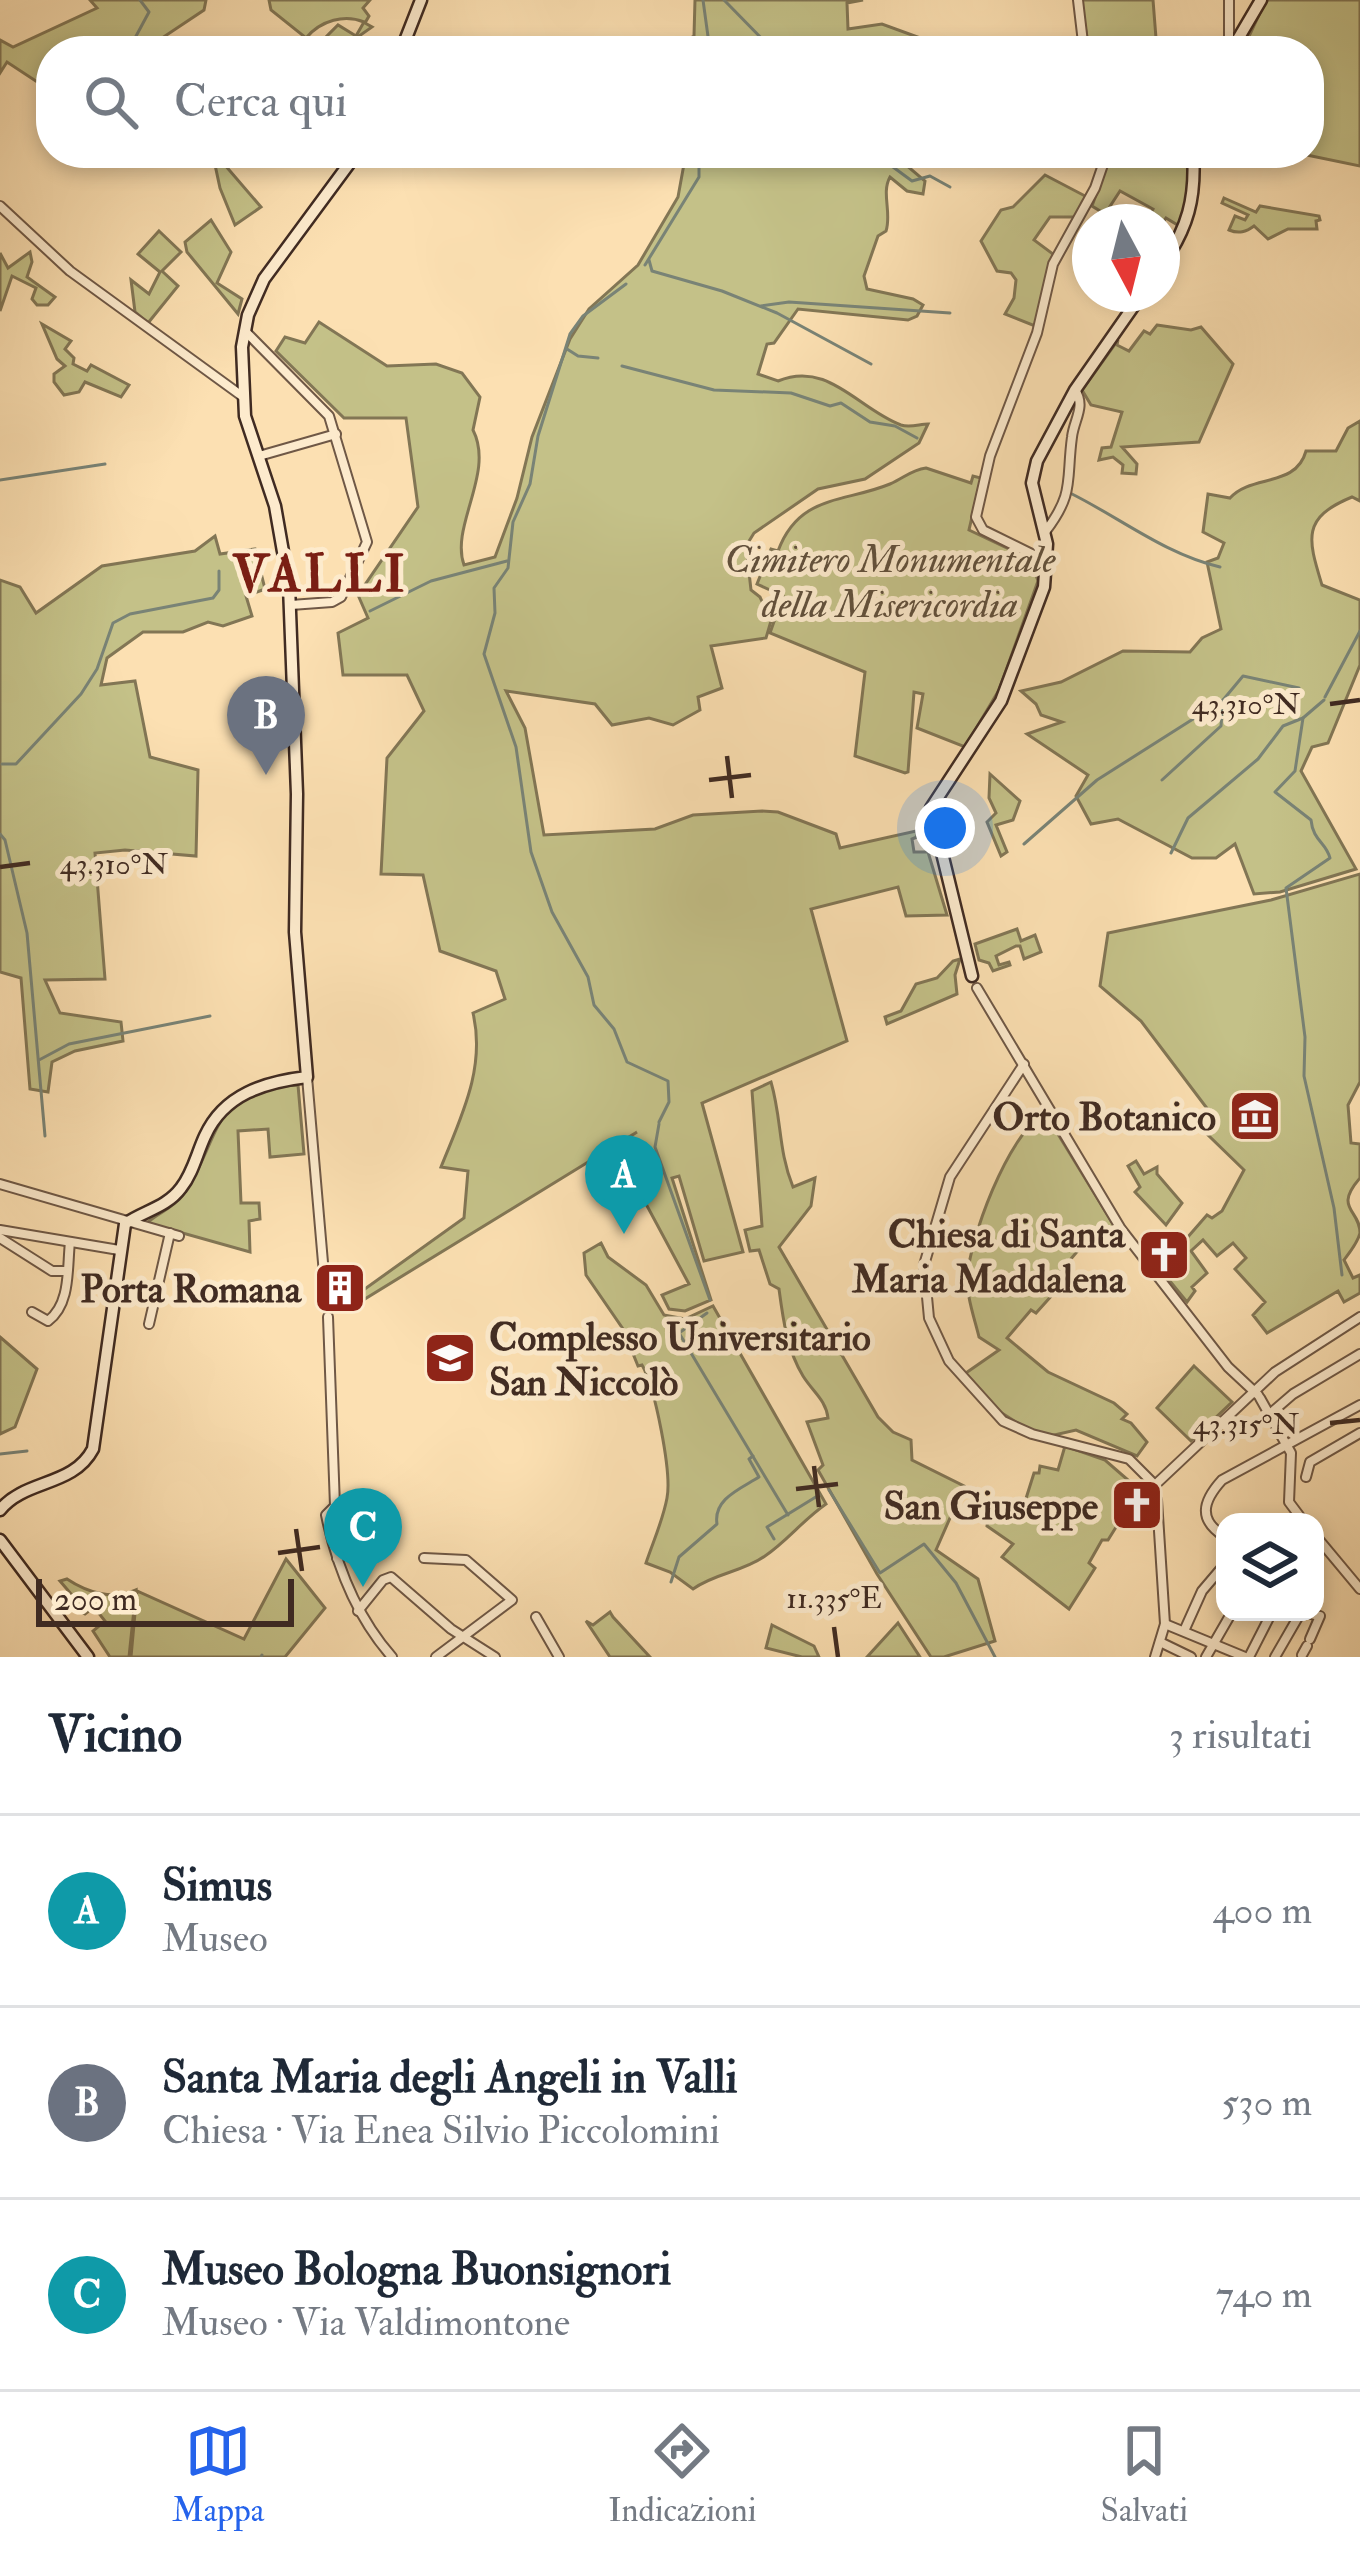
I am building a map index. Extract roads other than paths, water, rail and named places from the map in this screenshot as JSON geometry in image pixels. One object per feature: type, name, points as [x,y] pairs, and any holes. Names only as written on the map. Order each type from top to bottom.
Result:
[{"type":"main road","points":[[407,36],[421,0]]},
{"type":"main road","points":[[1239,36],[1261,0]]},
{"type":"main road","points":[[0,1510],[14,1496],[74,1472],[91,1454],[119,1250],[128,1221],[164,1205],[180,1189],[211,1124],[228,1103],[264,1085],[308,1077],[295,932],[297,794],[291,605],[278,519],[247,425],[242,395],[244,331],[263,279],[346,168]]},
{"type":"main road","points":[[1180,236],[1188,223],[1193,168]]},
{"type":"main road","points":[[975,984],[932,824],[932,806],[1001,701],[1042,594],[1048,562],[1033,494],[1033,470],[1075,390],[1129,312]]},
{"type":"main road","points":[[0,1540],[88,1657]]},
{"type":"street","points":[[1078,0],[1082,36]]},
{"type":"street","points":[[1229,0],[1230,36]]},
{"type":"street","points":[[1048,562],[982,530],[976,517],[990,456],[1036,333],[1051,270],[1102,168]]},
{"type":"street","points":[[0,206],[70,271],[242,395]]},
{"type":"street","points":[[244,331],[327,414],[367,549],[338,599],[291,605]]},
{"type":"street","points":[[1044,533],[1063,505],[1070,484],[1072,434],[1081,404],[1075,390]]},
{"type":"street","points":[[259,457],[336,434]]},
{"type":"street","points":[[975,984],[1121,1229],[1271,1413],[1293,1461],[1289,1502],[1297,1513]]},
{"type":"street","points":[[1024,1064],[950,1177],[923,1272],[933,1329],[949,1361],[1003,1421],[1032,1434],[1132,1461],[1156,1493],[1165,1624],[1155,1657]]},
{"type":"street","points":[[308,1077],[326,1303]]},
{"type":"street","points":[[0,1184],[174,1234],[149,1324]]},
{"type":"street","points":[[0,1234],[119,1250]]},
{"type":"street","points":[[0,1234],[52,1271],[65,1270]]},
{"type":"street","points":[[32,1312],[46,1321],[55,1316],[66,1289],[70,1242]]},
{"type":"street","points":[[328,1317],[335,1506],[344,1513],[337,1560],[358,1611],[392,1657]]},
{"type":"street","points":[[1156,1493],[1280,1368],[1360,1317]]},
{"type":"street","points":[[1271,1413],[1302,1387],[1360,1354]]},
{"type":"street","points":[[1216,1528],[1204,1516],[1211,1493],[1234,1472],[1360,1405]]},
{"type":"street","points":[[1306,1477],[1310,1462],[1360,1433]]},
{"type":"street","points":[[1324,1546],[1360,1589]]},
{"type":"street","points":[[424,1558],[466,1560],[512,1600],[436,1657]]},
{"type":"street","points":[[1184,1630],[1216,1573]]},
{"type":"street","points":[[358,1611],[389,1576],[495,1657]]},
{"type":"street","points":[[536,1617],[559,1657]]},
{"type":"street","points":[[1206,1657],[1227,1621]]},
{"type":"street","points":[[1165,1624],[1247,1657],[1267,1621]]},
{"type":"street","points":[[1275,1657],[1296,1621]]},
{"type":"street","points":[[1160,1642],[1191,1657]]},
{"type":"waterway","points":[[136,36],[149,12],[140,0]]},
{"type":"waterway","points":[[703,0],[708,36]]},
{"type":"waterway","points":[[724,0],[759,36]]},
{"type":"waterway","points":[[645,265],[699,177],[699,168]]},
{"type":"waterway","points":[[894,168],[912,181],[930,176],[950,187]]},
{"type":"waterway","points":[[649,260],[652,271],[777,313],[871,364]]},
{"type":"waterway","points":[[626,284],[583,316],[570,334],[538,436],[530,484],[513,522],[508,568],[494,588],[495,613],[484,654],[516,747],[531,852],[552,912],[588,977],[594,1005],[614,1029],[627,1062],[668,1081],[669,1102],[659,1122]]},
{"type":"waterway","points":[[761,306],[789,302],[950,313]]},
{"type":"waterway","points":[[567,349],[578,356],[598,358]]},
{"type":"waterway","points":[[622,366],[714,390],[791,393],[830,406],[841,403],[870,422],[895,426],[917,438]]},
{"type":"waterway","points":[[0,480],[105,464]]},
{"type":"waterway","points":[[1072,494],[1162,545],[1220,567]]},
{"type":"waterway","points":[[370,611],[431,581],[507,561]]},
{"type":"waterway","points":[[2,764],[16,764],[81,694],[97,669],[113,623],[130,614],[213,598],[219,590],[219,571]]},
{"type":"waterway","points":[[1325,697],[1360,631]]},
{"type":"waterway","points":[[1024,844],[1097,780],[1223,700],[1243,676],[1299,688]]},
{"type":"waterway","points":[[1162,780],[1221,726],[1223,700]]},
{"type":"waterway","points":[[1171,853],[1188,818],[1258,759],[1283,726],[1303,718],[1324,700]]},
{"type":"waterway","points":[[1303,718],[1295,771],[1275,792],[1311,820],[1330,858],[1286,888],[1305,1037],[1304,1076],[1334,1208],[1342,1275]]},
{"type":"waterway","points":[[0,834],[27,933],[45,1136]]},
{"type":"waterway","points":[[39,1060],[69,1044],[210,1016]]},
{"type":"waterway","points":[[659,1124],[655,1147],[710,1300]]},
{"type":"waterway","points":[[707,1313],[679,1333],[788,1515]]},
{"type":"waterway","points":[[0,1454],[27,1451]]},
{"type":"waterway","points":[[671,1582],[679,1557],[717,1524],[724,1501],[759,1477],[749,1459],[753,1456]]},
{"type":"waterway","points":[[829,1490],[880,1573],[924,1544],[956,1583],[995,1657]]},
{"type":"waterway","points":[[774,1539],[767,1527],[819,1495]]},
{"type":"place","name":"Santa Maria degli Angeli in Valli","points":[[266,775]]},
{"type":"place","name":"Orto Botanico","points":[[1255,1116]]},
{"type":"place","name":"Simus","points":[[624,1234]]},
{"type":"place","name":"Chiesa di Santa Maria Maddalena","points":[[1164,1255]]},
{"type":"place","name":"Porta Romana","points":[[340,1288]]},
{"type":"place","name":"Complesso Universitario San Niccolò","points":[[450,1358]]},
{"type":"place","name":"San Giuseppe","points":[[1137,1505]]},
{"type":"place","name":"Museo Bologna Buonsignori","points":[[363,1587]]},
{"type":"district","name":"VALLI","points":[[320,573]]},
{"type":"park label","name":"Cimitero Monumentale della Misericordia","points":[[890,580]]}]
